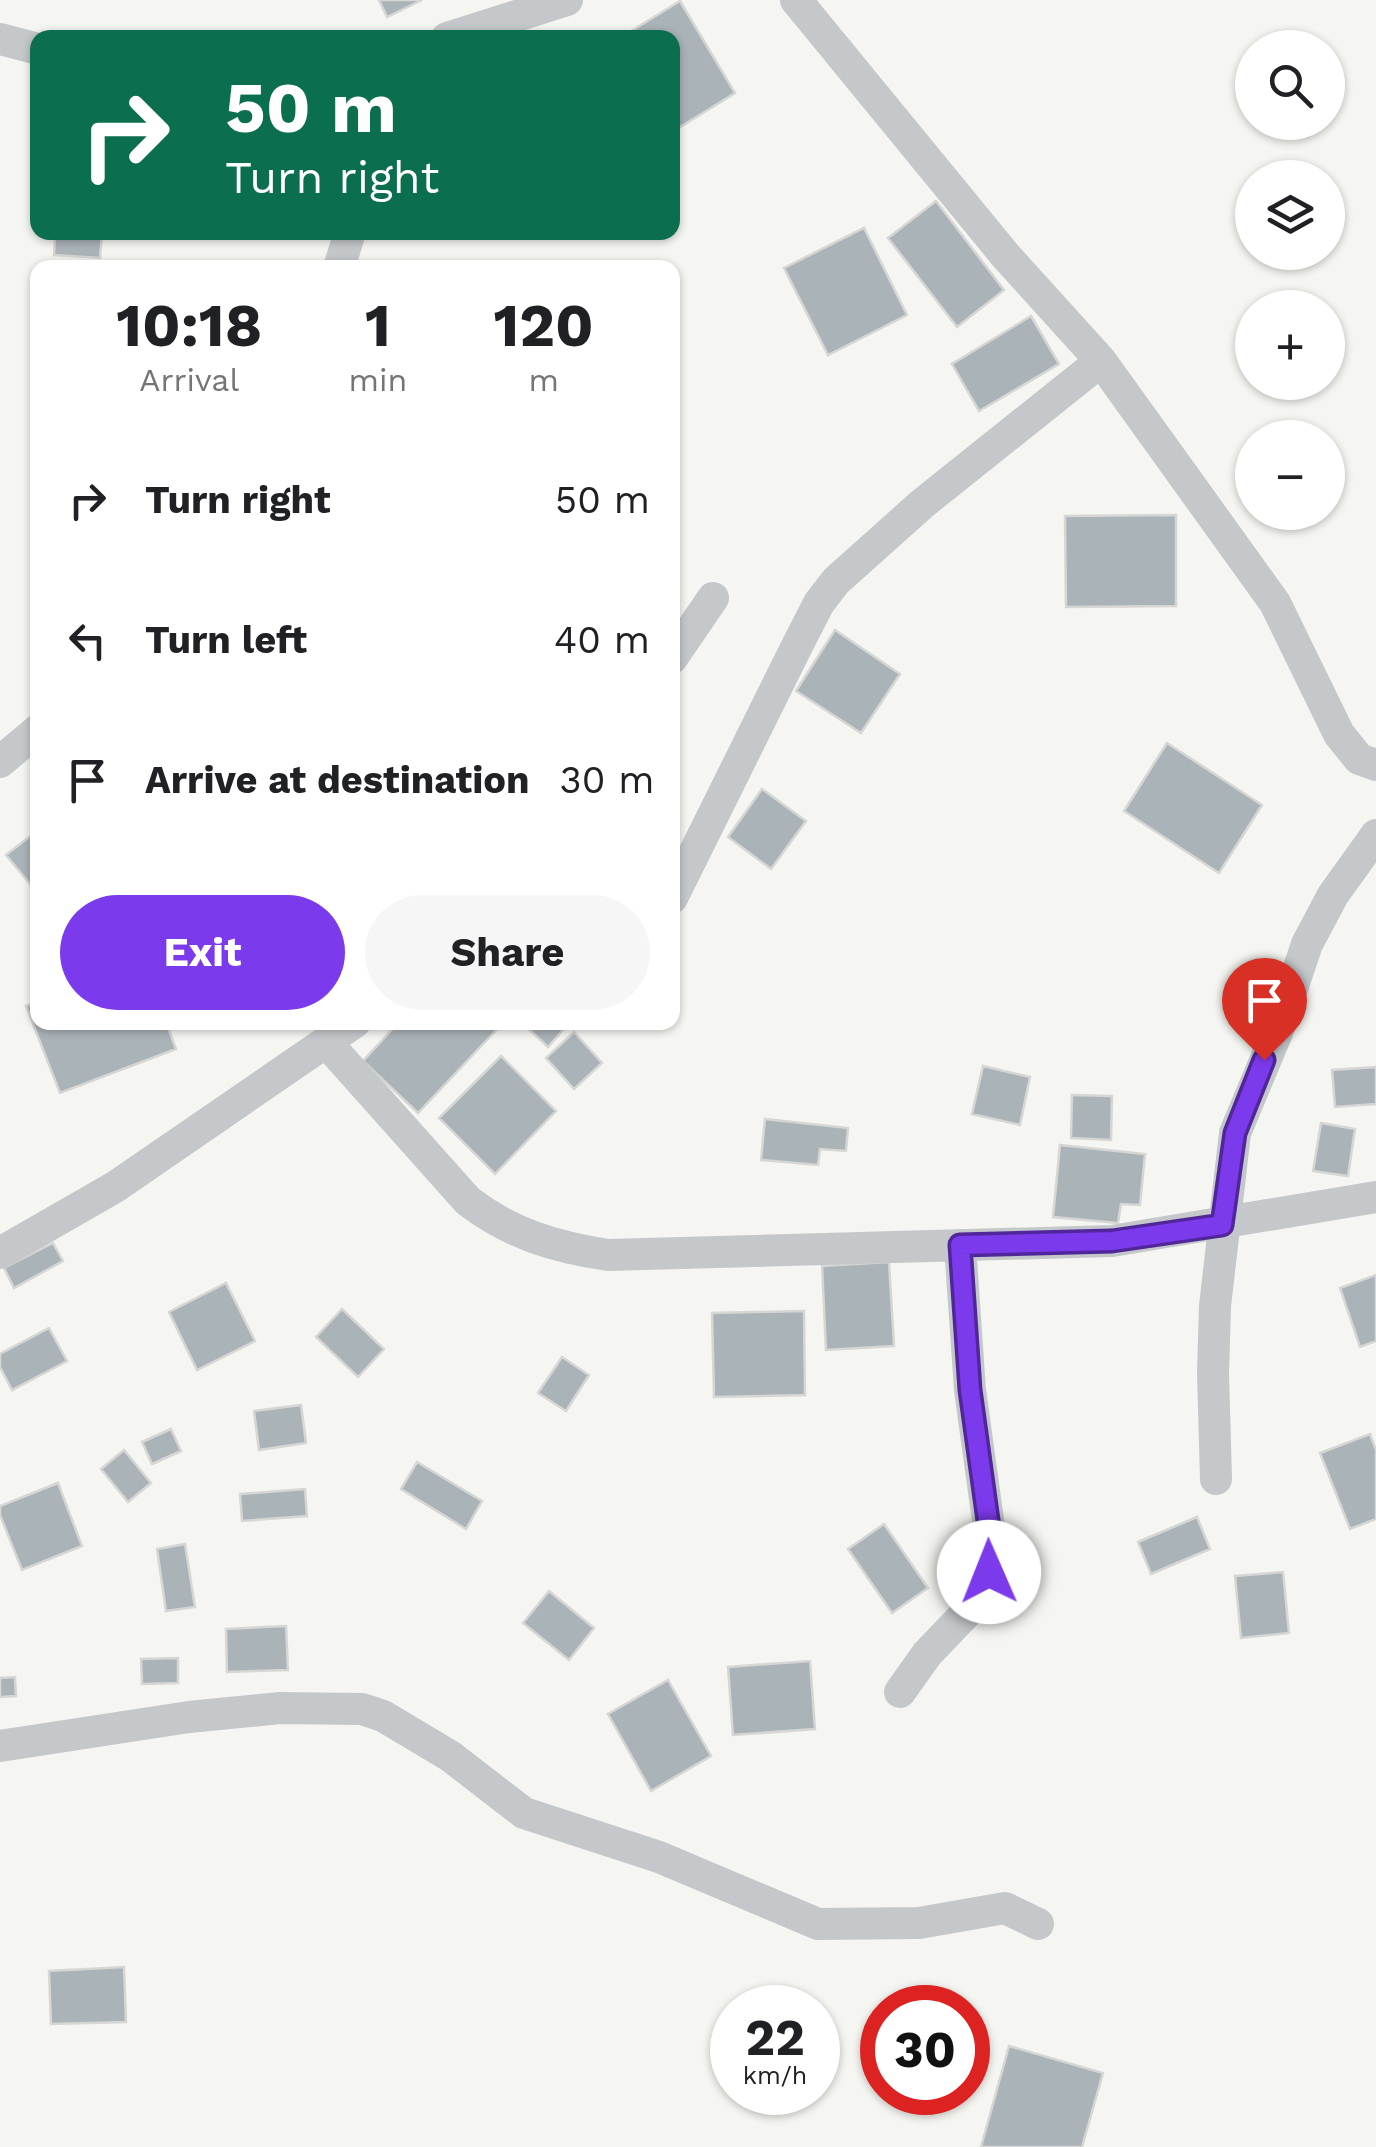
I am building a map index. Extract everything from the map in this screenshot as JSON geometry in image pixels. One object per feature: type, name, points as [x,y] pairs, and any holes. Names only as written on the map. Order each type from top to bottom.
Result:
[{"type":"street","points":[[472,30],[566,0]]},
{"type":"street","points":[[796,0],[1005,255],[1100,362],[1274,603],[1338,734],[1359,759],[1376,766]]},
{"type":"street","points":[[0,38],[30,47]]},
{"type":"street","points":[[680,882],[798,644],[836,581],[922,504],[1100,362]]},
{"type":"street","points":[[680,646],[713,598]]},
{"type":"street","points":[[0,762],[30,737]]},
{"type":"street","points":[[1216,1478],[1213,1373],[1222,1225],[1235,1133],[1278,1030],[1307,944],[1333,895],[1376,836]]},
{"type":"street","points":[[0,1253],[115,1187],[343,1030]]},
{"type":"street","points":[[327,1042],[468,1201],[487,1216],[532,1239],[581,1251],[630,1256],[1112,1241],[1376,1197]]},
{"type":"street","points":[[900,1692],[927,1654],[970,1609],[989,1572],[991,1542],[970,1390],[960,1245]]},
{"type":"street","points":[[0,1746],[188,1717],[280,1708],[362,1710],[383,1716],[450,1756],[524,1813],[660,1857],[818,1924],[919,1923],[1005,1908],[1038,1924]]},
{"type":"building","points":[[379,0],[422,0],[387,17]]},
{"type":"building","points":[[680,1],[735,93],[680,127],[680,30],[633,30]]},
{"type":"building","points":[[936,201],[1004,290],[957,327],[888,238]]},
{"type":"building","points":[[864,228],[907,315],[828,355],[784,268]]},
{"type":"building","points":[[55,240],[101,240],[100,258],[54,255]]},
{"type":"building","points":[[1031,316],[1059,364],[979,411],[952,364]]},
{"type":"building","points":[[1176,515],[1176,606],[1066,607],[1065,516]]},
{"type":"building","points":[[835,630],[900,674],[861,733],[796,691]]},
{"type":"building","points":[[1167,743],[1262,805],[1219,873],[1124,811]]},
{"type":"building","points":[[762,789],[806,821],[771,869],[728,837]]},
{"type":"building","points":[[30,836],[30,884],[6,855]]},
{"type":"building","points":[[35,1030],[169,1030],[176,1049],[60,1093]]},
{"type":"building","points":[[392,1030],[496,1030],[418,1113],[363,1061]]},
{"type":"building","points":[[530,1030],[563,1030],[548,1047]]},
{"type":"building","points":[[574,1032],[602,1063],[574,1089],[546,1058]]},
{"type":"building","points":[[501,1056],[556,1111],[495,1174],[439,1118]]},
{"type":"building","points":[[983,1066],[1030,1077],[1020,1125],[972,1114]]},
{"type":"building","points":[[1376,1067],[1376,1104],[1335,1107],[1332,1070]]},
{"type":"building","points":[[1072,1095],[1112,1096],[1111,1140],[1071,1138]]},
{"type":"building","points":[[765,1119],[848,1128],[846,1151],[820,1149],[818,1165],[761,1160]]},
{"type":"building","points":[[1321,1123],[1355,1129],[1348,1176],[1313,1171]]},
{"type":"building","points":[[1060,1145],[1145,1154],[1140,1205],[1121,1204],[1118,1223],[1053,1217]]},
{"type":"building","points":[[53,1243],[63,1261],[14,1288],[4,1268]]},
{"type":"building","points":[[889,1262],[894,1346],[826,1350],[822,1266]]},
{"type":"building","points":[[1376,1275],[1376,1341],[1360,1347],[1340,1288]]},
{"type":"building","points":[[226,1283],[255,1341],[197,1370],[169,1312]]},
{"type":"building","points":[[342,1309],[384,1349],[358,1377],[316,1337]]},
{"type":"building","points":[[804,1311],[805,1395],[714,1397],[712,1313]]},
{"type":"building","points":[[49,1328],[67,1361],[12,1390],[0,1367],[0,1354]]},
{"type":"building","points":[[562,1357],[589,1375],[566,1411],[538,1393]]},
{"type":"building","points":[[301,1405],[306,1443],[259,1450],[254,1411]]},
{"type":"building","points":[[171,1429],[181,1451],[152,1464],[142,1442]]},
{"type":"building","points":[[1370,1434],[1376,1450],[1376,1519],[1350,1529],[1320,1453]]},
{"type":"building","points":[[124,1450],[151,1483],[128,1502],[101,1469]]},
{"type":"building","points":[[417,1462],[482,1501],[466,1529],[401,1489]]},
{"type":"building","points":[[58,1483],[82,1546],[22,1570],[0,1506]]},
{"type":"building","points":[[305,1489],[307,1516],[242,1521],[240,1494]]},
{"type":"building","points":[[1197,1517],[1210,1549],[1151,1574],[1138,1542]]},
{"type":"building","points":[[884,1524],[928,1588],[892,1613],[848,1549]]},
{"type":"building","points":[[185,1544],[195,1607],[166,1611],[157,1549]]},
{"type":"building","points":[[1283,1572],[1289,1633],[1241,1638],[1235,1576]]},
{"type":"building","points":[[549,1591],[594,1628],[569,1660],[523,1623]]},
{"type":"building","points":[[286,1626],[288,1670],[227,1672],[226,1629]]},
{"type":"building","points":[[178,1658],[178,1683],[142,1684],[141,1659]]},
{"type":"building","points":[[810,1661],[815,1729],[733,1735],[728,1667]]},
{"type":"building","points":[[15,1677],[16,1696],[0,1697],[0,1678]]},
{"type":"building","points":[[668,1680],[711,1756],[651,1791],[608,1714]]},
{"type":"building","points":[[124,1967],[126,2022],[51,2024],[49,1971]]},
{"type":"building","points":[[1009,2046],[1103,2073],[1082,2147],[981,2147]]},
{"type":"route","points":[[989,1572],[991,1542],[970,1390],[960,1245],[1112,1241],[1222,1225],[1235,1133],[1264,1060]]}]
